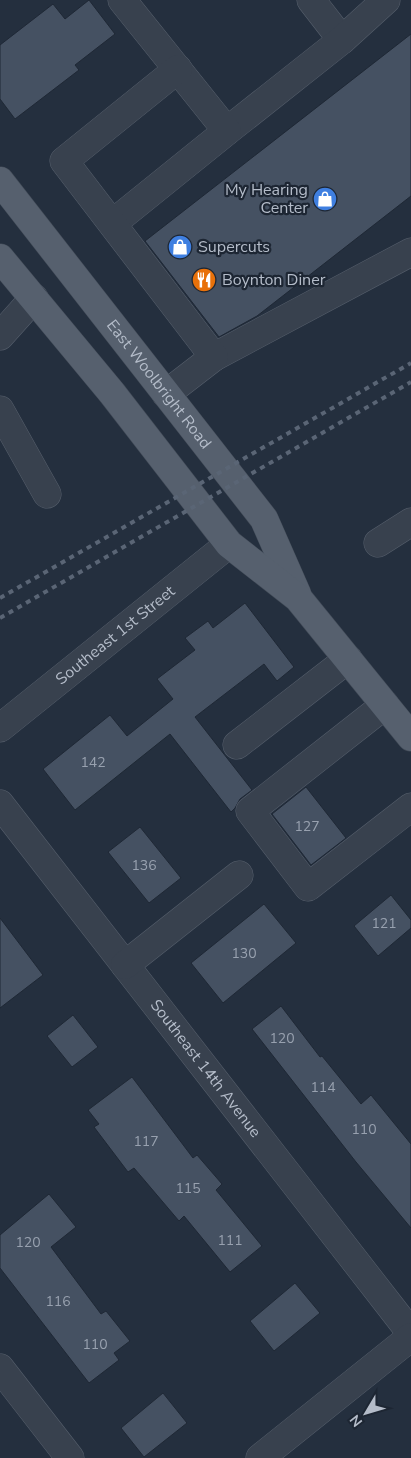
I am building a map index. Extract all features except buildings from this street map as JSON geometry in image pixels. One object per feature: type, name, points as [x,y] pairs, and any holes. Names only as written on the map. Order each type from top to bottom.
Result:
[{"type":"main road","name":"East Woolbright Road","points":[[0,181],[264,519],[298,598]]},
{"type":"main road","name":"East Woolbright Road","points":[[0,258],[112,392],[229,544],[298,598],[411,738]]},
{"type":"street","points":[[122,0],[227,131]]},
{"type":"street","points":[[311,0],[342,40]]},
{"type":"street","points":[[113,223],[342,40],[386,0]]},
{"type":"street","points":[[178,69],[64,161],[214,357]]},
{"type":"street","points":[[166,394],[214,357],[411,252]]},
{"type":"street","points":[[0,336],[34,298]]},
{"type":"street","points":[[0,410],[47,494]]},
{"type":"street","points":[[378,543],[411,522]]},
{"type":"street","name":"Southeast 1st Street","points":[[0,728],[229,544]]},
{"type":"street","points":[[237,745],[348,659]]},
{"type":"street","points":[[385,705],[250,811],[308,887],[411,807]]},
{"type":"street","name":"Southeast 14th Avenue","points":[[0,804],[411,1335]]},
{"type":"street","points":[[125,964],[238,875]]},
{"type":"street","points":[[260,1458],[411,1335]]},
{"type":"street","points":[[0,1368],[70,1458]]},
{"type":"railway","points":[[0,598],[411,363]]},
{"type":"railway","points":[[0,618],[411,382]]},
{"type":"place","name":"My Hearing Center","points":[[325,199]]},
{"type":"place","name":"Supercuts","points":[[180,247]]},
{"type":"place","name":"Boynton Diner","points":[[204,280]]}]
